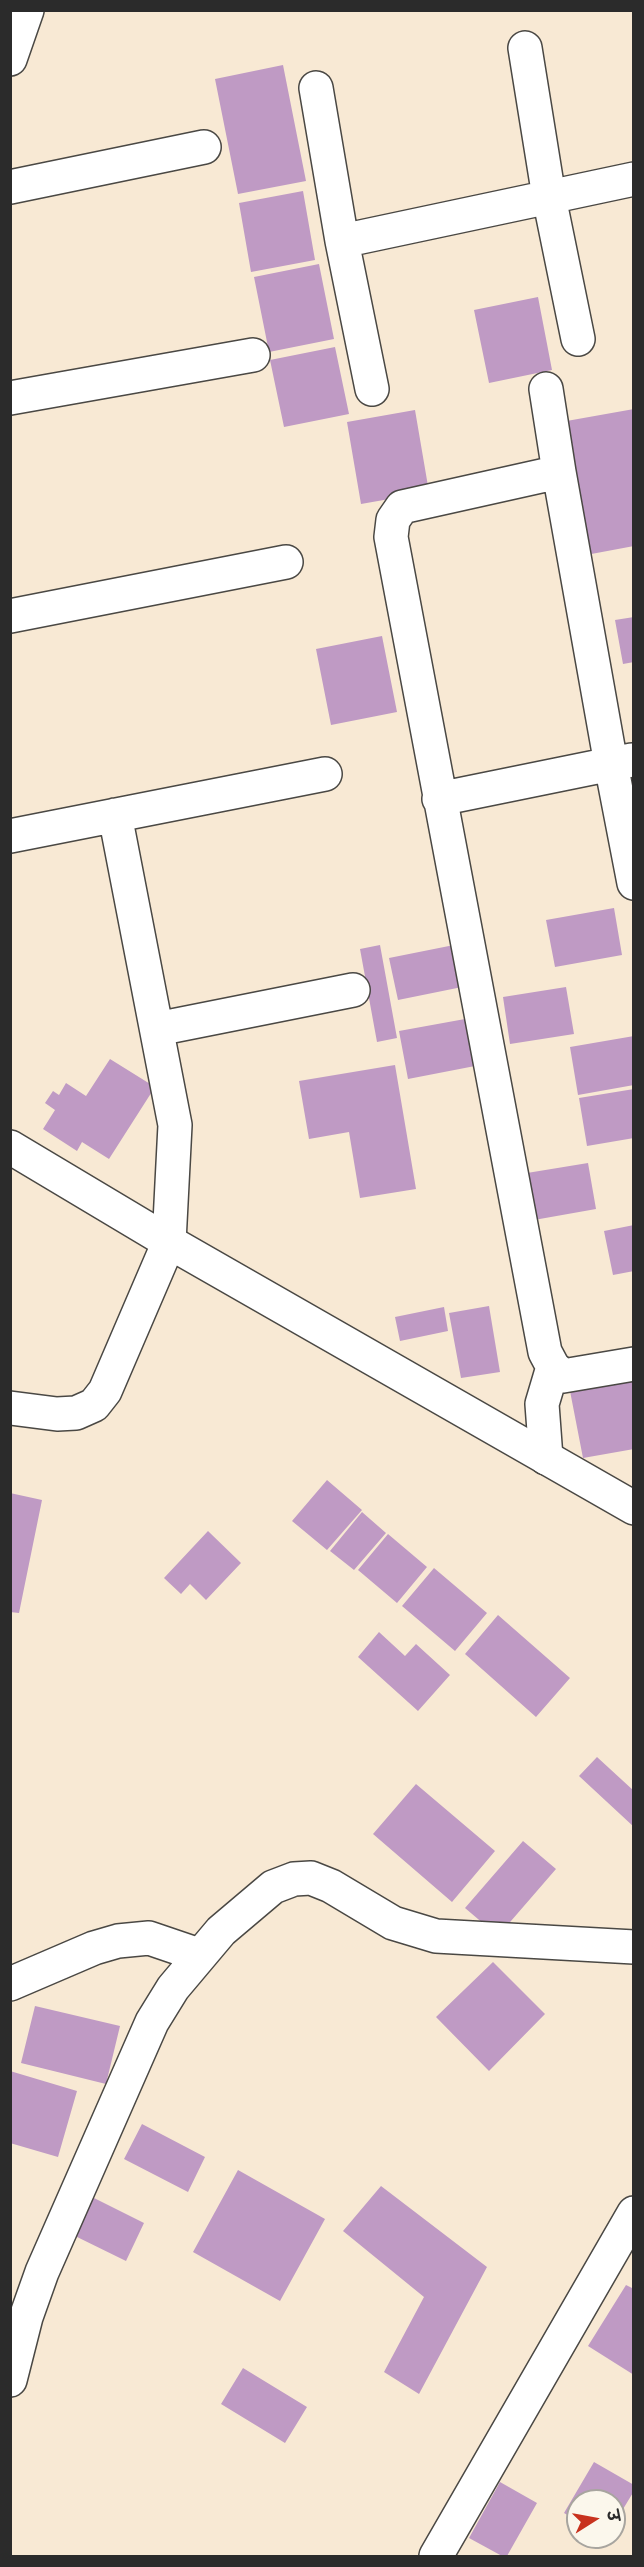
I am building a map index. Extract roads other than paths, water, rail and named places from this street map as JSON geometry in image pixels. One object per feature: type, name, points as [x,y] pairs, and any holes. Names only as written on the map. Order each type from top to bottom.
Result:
[{"type":"street","points":[[10,59],[27,10]]},
{"type":"street","points":[[525,48],[549,197],[578,339]]},
{"type":"street","points":[[316,88],[342,241],[372,390]]},
{"type":"street","points":[[10,188],[204,147]]},
{"type":"street","points":[[342,241],[633,179]]},
{"type":"street","points":[[10,398],[253,356]]},
{"type":"street","points":[[546,389],[559,472],[622,762],[633,883]]},
{"type":"street","points":[[559,472],[402,507],[393,520],[391,537],[544,1352],[552,1367],[563,1376],[633,1364]]},
{"type":"street","points":[[10,616],[286,562]]},
{"type":"street","points":[[439,799],[622,762]]},
{"type":"street","points":[[10,836],[325,774]]},
{"type":"street","points":[[10,1408],[57,1414],[76,1413],[94,1405],[105,1391],[169,1242],[175,1125],[115,814]]},
{"type":"street","points":[[157,1029],[353,990]]},
{"type":"street","points":[[10,1147],[169,1242],[633,1508]]},
{"type":"street","points":[[546,1458],[542,1404],[552,1367]]},
{"type":"street","points":[[10,2380],[26,2317],[42,2272],[152,2022],[173,1988],[199,1955],[221,1931],[273,1887],[294,1879],[311,1878],[332,1886],[393,1923],[436,1936],[633,1947]]},
{"type":"street","points":[[10,1984],[94,1948],[118,1941],[149,1938],[199,1955]]},
{"type":"street","points":[[436,2556],[633,2213]]},
{"type":"street","points":[[10,2285],[26,2317]]}]
